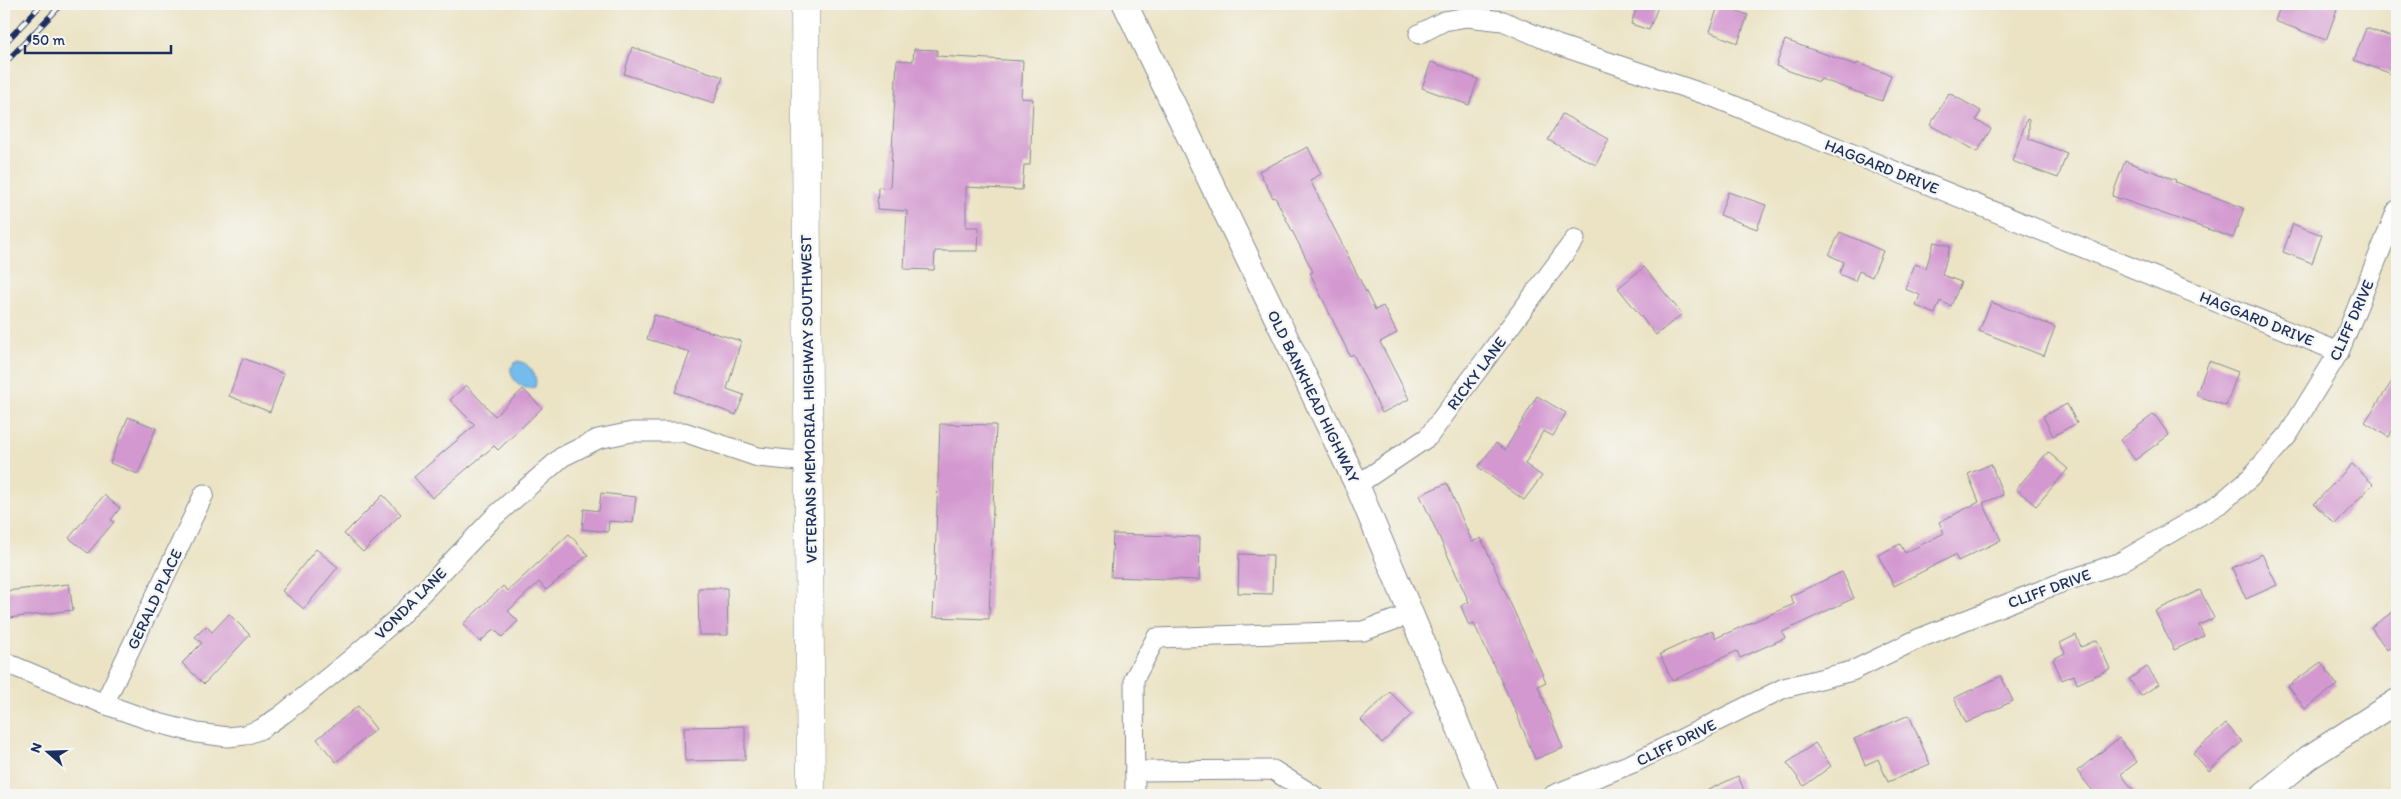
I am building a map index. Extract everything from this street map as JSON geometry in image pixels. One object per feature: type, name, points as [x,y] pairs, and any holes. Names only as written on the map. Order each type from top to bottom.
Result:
[{"type":"main road","name":"VETERANS MEMORIAL HIGHWAY SOUTHWEST","points":[[805,4],[811,795]]},
{"type":"street","name":"OLD BANKHEAD HIGHWAY","points":[[1125,4],[1357,485],[1487,795]]},
{"type":"street","name":"HAGGARD DRIVE","points":[[1419,34],[1444,21],[1466,17],[1503,21],[1558,45],[1713,97],[2339,352]]},
{"type":"street","name":"CLIFF DRIVE","points":[[1553,795],[1633,764],[1784,688],[1852,671],[1920,638],[2055,585],[2119,563],[2221,503],[2250,478],[2288,435],[2339,352],[2397,210]]},
{"type":"street","name":"RICKY LANE","points":[[1357,485],[1428,437],[1575,239]]},
{"type":"street","name":"VONDA LANE","points":[[4,662],[104,704],[158,722],[197,733],[228,737],[245,735],[262,729],[351,659],[400,616],[495,516],[562,458],[598,439],[632,432],[684,432],[758,456],[809,462]]},
{"type":"street","name":"GERALD PLACE","points":[[104,704],[204,494]]},
{"type":"street","points":[[1136,795],[1134,679],[1156,638],[1364,631],[1411,614]]},
{"type":"street","points":[[2263,795],[2308,758],[2397,702]]},
{"type":"street","points":[[1135,771],[1273,770],[1313,795]]},
{"type":"water","points":[[517,361],[525,364],[532,370],[536,382],[535,387],[526,388],[512,376],[511,367]]},
{"type":"building","points":[[1638,4],[1659,4],[1649,30],[1631,24]]},
{"type":"building","points":[[1719,4],[1748,15],[1738,43],[1709,32]]},
{"type":"building","points":[[2281,4],[2339,4],[2326,40],[2275,21]]},
{"type":"building","points":[[2366,28],[2397,39],[2397,76],[2354,60]]},
{"type":"building","points":[[1785,40],[1891,75],[1882,101],[1821,79],[1819,82],[1776,66]]},
{"type":"building","points":[[632,47],[723,77],[714,103],[624,74]]},
{"type":"building","points":[[914,49],[937,50],[937,56],[1023,61],[1021,98],[1033,99],[1030,165],[1024,165],[1022,190],[966,187],[966,227],[979,227],[978,251],[935,251],[934,270],[904,269],[907,211],[877,209],[878,187],[890,188],[897,60],[913,61]]},
{"type":"building","points":[[1431,62],[1478,79],[1469,105],[1422,88]]},
{"type":"building","points":[[1949,93],[1981,111],[1976,120],[1991,129],[1977,152],[1930,125]]},
{"type":"building","points":[[1562,114],[1609,139],[1596,165],[1548,140]]},
{"type":"building","points":[[2027,119],[2029,120],[2029,139],[2067,153],[2058,178],[2012,161]]},
{"type":"building","points":[[1308,147],[1321,174],[1310,180],[1375,310],[1383,306],[1397,333],[1380,342],[1409,399],[1382,413],[1353,354],[1350,356],[1310,273],[1313,272],[1275,197],[1273,198],[1259,171]]},
{"type":"building","points":[[2125,161],[2244,208],[2233,238],[2112,196]]},
{"type":"building","points":[[1728,192],[1766,205],[1757,229],[1720,215]]},
{"type":"building","points":[[2293,224],[2322,235],[2312,263],[2283,252]]},
{"type":"building","points":[[1840,232],[1883,251],[1872,277],[1859,271],[1855,281],[1839,274],[1844,262],[1829,255]]},
{"type":"building","points":[[1934,242],[1950,246],[1942,275],[1961,282],[1951,306],[1940,301],[1935,314],[1916,306],[1920,295],[1905,289],[1915,264],[1926,268]]},
{"type":"building","points":[[1644,267],[1682,314],[1656,335],[1618,288]]},
{"type":"building","points":[[1991,302],[2055,327],[2044,356],[1979,331]]},
{"type":"building","points":[[654,315],[741,341],[727,389],[744,395],[736,415],[675,392],[690,352],[647,339]]},
{"type":"building","points":[[243,358],[284,374],[270,412],[229,396]]},
{"type":"building","points":[[2209,361],[2238,372],[2226,406],[2196,395]]},
{"type":"building","points":[[2397,374],[2397,423],[2388,437],[2365,422]]},
{"type":"building","points":[[466,385],[495,416],[523,389],[542,408],[498,450],[494,446],[432,498],[414,477],[475,425],[450,400]]},
{"type":"building","points":[[1537,396],[1566,413],[1553,436],[1543,431],[1525,464],[1542,476],[1524,500],[1478,467],[1496,443],[1505,450]]},
{"type":"building","points":[[2067,404],[2077,423],[2053,436],[2043,416]]},
{"type":"building","points":[[2154,414],[2169,435],[2135,460],[2120,440]]},
{"type":"building","points":[[128,417],[156,428],[138,474],[110,463]]},
{"type":"building","points":[[940,424],[996,425],[989,619],[933,617]]},
{"type":"building","points":[[2048,452],[2068,469],[2036,506],[2016,489]]},
{"type":"building","points":[[1991,464],[2003,495],[1983,503],[2001,540],[1958,561],[1955,555],[1894,586],[1878,555],[1900,544],[1905,553],[1944,533],[1939,522],[1979,502],[1968,474]]},
{"type":"building","points":[[2352,464],[2373,484],[2335,524],[2314,504]]},
{"type":"building","points":[[1447,483],[1472,542],[1481,538],[1546,682],[1538,686],[1563,748],[1535,759],[1515,710],[1474,624],[1469,626],[1461,606],[1469,602],[1420,495]]},
{"type":"building","points":[[601,493],[636,497],[633,523],[609,521],[608,532],[582,529],[584,509],[599,511]]},
{"type":"building","points":[[104,495],[120,508],[111,520],[114,522],[88,553],[69,538]]},
{"type":"building","points":[[383,495],[401,514],[363,552],[344,534]]},
{"type":"building","points":[[569,534],[588,555],[546,590],[539,582],[508,611],[518,621],[502,637],[494,629],[480,642],[463,624],[503,586],[508,591]]},
{"type":"building","points":[[1113,534],[1200,537],[1199,580],[1111,577]]},
{"type":"building","points":[[316,549],[338,567],[304,609],[282,591]]},
{"type":"building","points":[[1239,554],[1273,555],[1272,594],[1238,593]]},
{"type":"building","points":[[2262,554],[2277,585],[2246,599],[2232,568]]},
{"type":"building","points":[[1842,572],[1854,598],[1782,632],[1785,638],[1740,658],[1737,651],[1672,681],[1660,654],[1712,630],[1716,638],[1794,604],[1790,596]]},
{"type":"building","points":[[69,584],[73,610],[9,618],[6,591]]},
{"type":"building","points":[[698,588],[727,588],[728,635],[699,635]]},
{"type":"building","points":[[2200,590],[2214,618],[2199,625],[2204,636],[2174,650],[2155,611]]},
{"type":"building","points":[[2397,609],[2397,643],[2387,650],[2371,627]]},
{"type":"building","points":[[229,614],[250,635],[204,684],[182,663],[202,643],[195,637],[206,626],[212,632]]},
{"type":"building","points":[[2076,635],[2081,647],[2097,640],[2110,669],[2077,684],[2074,675],[2062,680],[2053,659],[2065,653],[2060,643]]},
{"type":"building","points":[[2321,662],[2337,685],[2305,709],[2288,686]]},
{"type":"building","points":[[2147,667],[2159,684],[2141,696],[2129,679]]},
{"type":"building","points":[[2001,676],[2013,701],[1966,723],[1954,698]]},
{"type":"building","points":[[1390,692],[1412,714],[1382,743],[1361,720]]},
{"type":"building","points":[[358,706],[376,729],[336,762],[317,739]]},
{"type":"building","points":[[1909,715],[1930,764],[1888,782],[1878,759],[1865,765],[1854,739]]},
{"type":"building","points":[[2226,724],[2242,742],[2209,771],[2193,753]]},
{"type":"building","points":[[745,726],[745,760],[685,761],[684,727]]},
{"type":"building","points":[[2119,738],[2137,762],[2121,774],[2137,795],[2096,795],[2077,771]]},
{"type":"building","points":[[1815,743],[1831,766],[1804,786],[1787,763]]},
{"type":"building","points":[[1738,776],[1746,795],[1697,795]]},
{"type":"railway","points":[[4,44],[42,4]]},
{"type":"railway","points":[[4,64],[62,4]]}]
